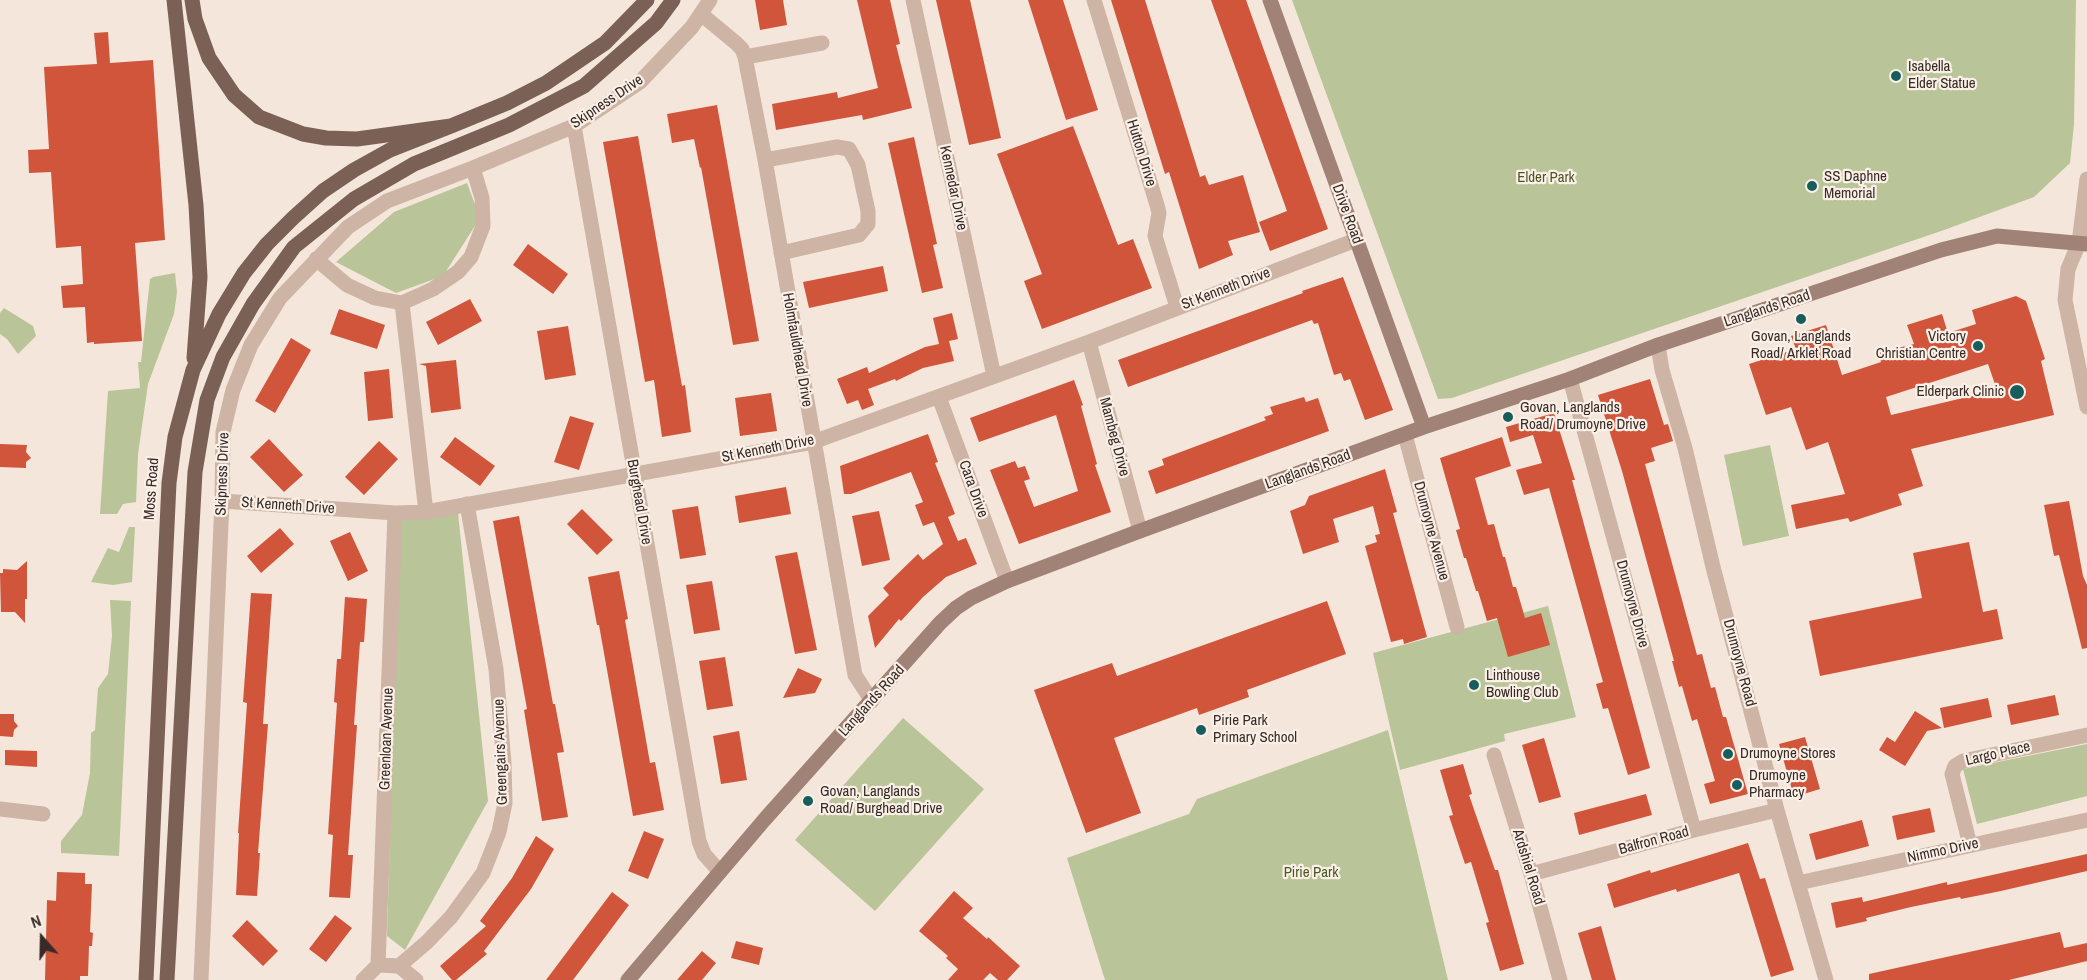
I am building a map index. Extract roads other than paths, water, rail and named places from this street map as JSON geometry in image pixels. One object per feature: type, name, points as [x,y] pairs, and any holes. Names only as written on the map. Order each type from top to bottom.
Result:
[{"type":"main road","points":[[174,0],[196,205],[200,277],[192,370]]},
{"type":"main road","points":[[192,0],[195,19],[209,58],[234,95],[259,117],[282,127],[326,138],[357,139],[451,126],[507,103],[546,83],[605,43],[647,0]]},
{"type":"main road","points":[[169,980],[169,944],[195,472],[207,400],[224,357],[253,304],[294,247],[354,199],[414,164],[509,125],[584,86],[656,23],[673,0]]},
{"type":"main road","name":"Moss Road","points":[[146,980],[169,483],[175,437],[192,370],[219,314],[244,273],[267,243],[293,218],[323,191],[354,170],[390,150],[451,126]]},
{"type":"street","name":"Skipness Drive","points":[[201,980],[223,432],[233,390],[251,345],[280,298],[348,227],[387,201],[574,126],[640,82],[692,27],[710,0]]},
{"type":"street","name":"Kennedar Drive","points":[[913,0],[994,376]]},
{"type":"street","name":"Hutton Drive","points":[[1094,0],[1157,205],[1159,213],[1155,236],[1177,307]]},
{"type":"street","name":"Drive Road","points":[[1270,0],[1424,428]]},
{"type":"street","name":"Holmfauldhead Drive","points":[[701,14],[736,43],[742,49],[745,57],[855,675],[872,701]]},
{"type":"street","points":[[745,57],[822,43]]},
{"type":"street","name":"Burghead Drive","points":[[574,126],[699,841],[704,854],[720,872]]},
{"type":"street","points":[[765,160],[837,147],[849,149],[858,165],[868,211],[868,224],[859,235],[781,253]]},
{"type":"street","points":[[316,259],[347,285],[375,298],[402,303],[433,289],[458,272],[471,257],[483,226],[482,198],[473,168]]},
{"type":"street","points":[[2087,179],[2083,244],[2068,269],[2065,300],[2087,406]]},
{"type":"street","name":"Langlands Road","points":[[628,980],[940,623],[956,608],[1007,581],[1424,428],[1570,379],[1658,345],[1941,250],[1997,236],[2083,244]]},
{"type":"street","name":"St Kenneth Drive","points":[[222,501],[395,513],[426,512],[813,442],[1089,342],[1356,240]]},
{"type":"street","points":[[402,303],[426,512]]},
{"type":"street","name":"Mambeg Drive","points":[[1089,342],[1140,531]]},
{"type":"street","name":"Drumoyne Road","points":[[1658,345],[1662,370],[1685,448],[1713,567],[1777,810],[1826,980]]},
{"type":"street","name":"Drumoyne Drive","points":[[1570,379],[1695,830]]},
{"type":"street","name":"Cara Drive","points":[[939,397],[1007,581]]},
{"type":"street","name":"Drumoyne Avenue","points":[[1405,435],[1457,627]]},
{"type":"street","name":"Greengairs Avenue","points":[[399,966],[451,917],[483,873],[500,832],[504,803],[504,764],[496,669],[467,504]]},
{"type":"street","name":"Greenloan Avenue","points":[[378,965],[395,513]]},
{"type":"street","name":"Largo Place","points":[[1970,845],[1952,774],[1955,766],[1963,761],[2087,735]]},
{"type":"street","name":"Ardshiel Road","points":[[1494,755],[1531,874],[1560,980]]},
{"type":"street","points":[[0,809],[42,814]]},
{"type":"street","name":"Balfron Road","points":[[1531,874],[1777,810]]},
{"type":"street","name":"Nimmo Drive","points":[[1798,883],[2087,820]]},
{"type":"street","points":[[363,980],[378,965],[399,966],[416,980]]},
{"type":"place","name":"Isabella Elder Statue","points":[[1896,76]]},
{"type":"place","name":"SS Daphne Memorial","points":[[1812,186]]},
{"type":"place","name":"Govan, Langlands Road/ Arklet Road","points":[[1801,319]]},
{"type":"place","name":"Victory Christian Centre","points":[[1978,346]]},
{"type":"place","name":"Elderpark Clinic","points":[[2017,392]]},
{"type":"place","name":"Govan, Langlands Road/ Drumoyne Drive","points":[[1508,417]]},
{"type":"place","name":"Linthouse Bowling Club","points":[[1474,685]]},
{"type":"place","name":"Pirie Park Primary School","points":[[1201,730]]},
{"type":"place","name":"Drumoyne Stores","points":[[1728,754]]},
{"type":"place","name":"Drumoyne Pharmacy","points":[[1737,785]]},
{"type":"place","name":"Govan, Langlands Road/ Burghead Drive","points":[[808,801]]},
{"type":"park label","name":"Elder Park","points":[[1546,178]]},
{"type":"park label","name":"Pirie Park","points":[[1311,873]]}]
